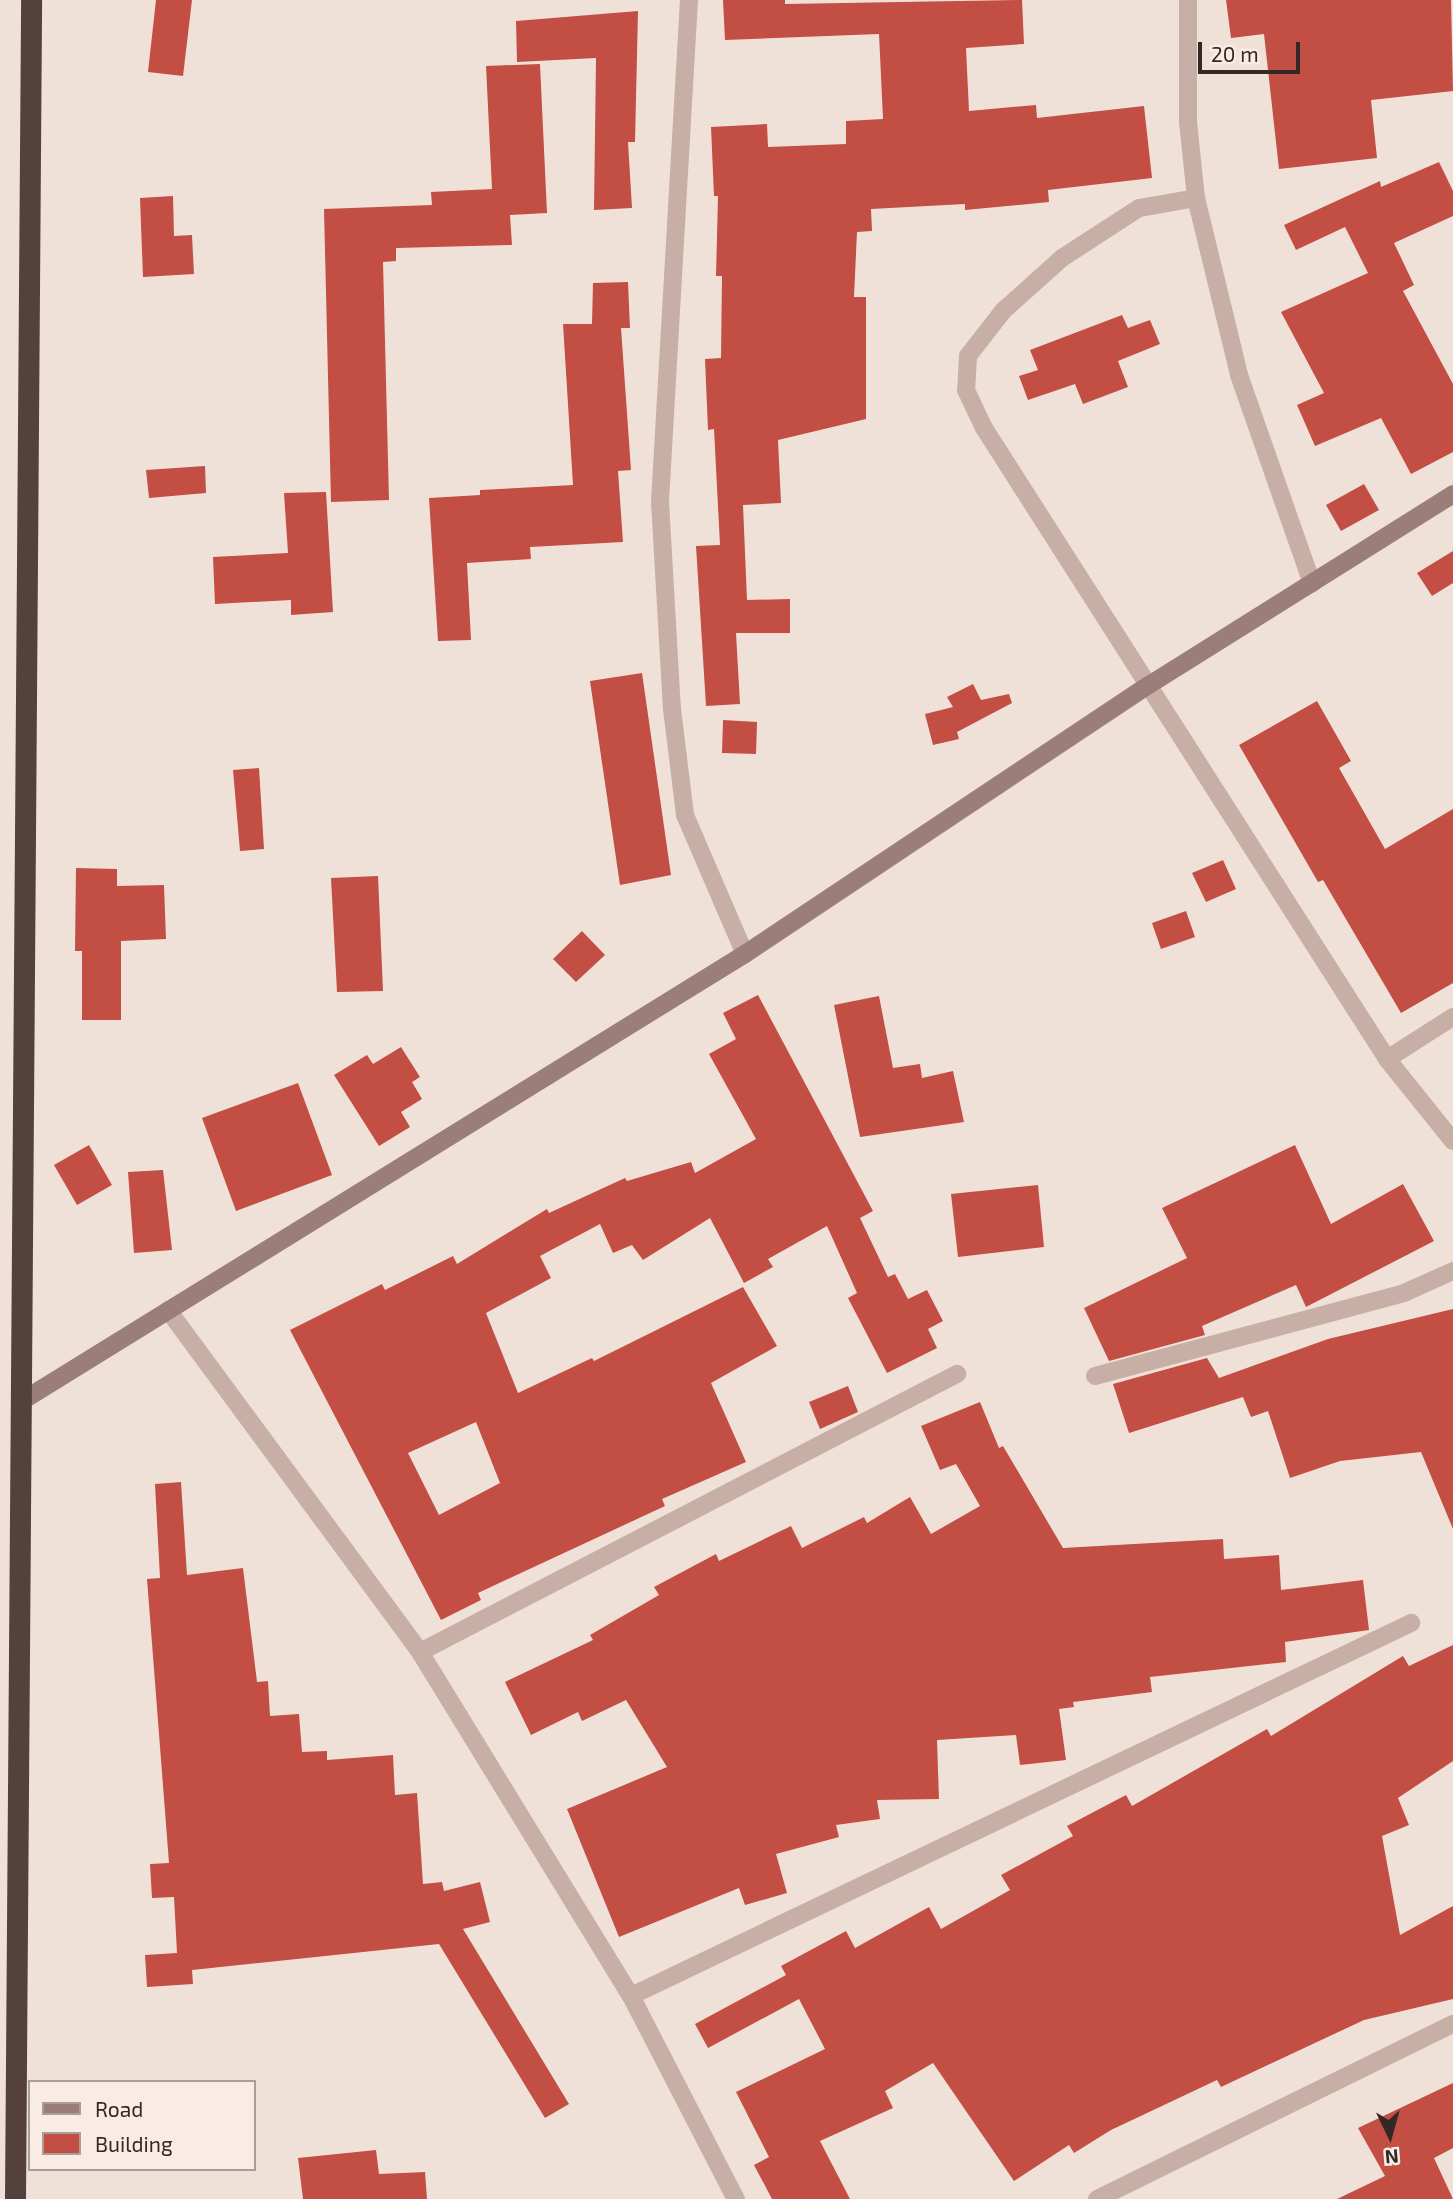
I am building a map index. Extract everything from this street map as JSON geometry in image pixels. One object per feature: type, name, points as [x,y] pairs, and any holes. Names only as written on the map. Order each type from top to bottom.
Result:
[{"type":"highway","points":[[15,2199],[31,0]]},
{"type":"street","points":[[689,0],[660,502],[662,544],[673,709],[685,815],[745,954]]},
{"type":"street","points":[[1188,0],[1188,122],[1196,198],[1239,375],[1312,584]]},
{"type":"street","points":[[1196,198],[1139,208],[1062,258],[1003,311],[968,356],[966,390],[984,428],[1387,1059],[1453,1141]]},
{"type":"street","points":[[22,1401],[745,954],[1149,685],[1453,494]]},
{"type":"street","points":[[1387,1059],[1453,1017]]},
{"type":"street","points":[[1095,1376],[1404,1293],[1453,1271]]},
{"type":"street","points":[[168,1310],[420,1651],[631,1996],[736,2199]]},
{"type":"street","points":[[420,1651],[957,1374]]},
{"type":"street","points":[[631,1996],[1411,1623]]},
{"type":"street","points":[[1097,2199],[1453,2024]]},
{"type":"building","points":[[156,0],[192,0],[183,76],[148,72]]},
{"type":"building","points":[[723,0],[785,0],[785,4],[1022,0],[1024,44],[966,48],[969,111],[1036,105],[1037,118],[1144,106],[1152,178],[1048,190],[1049,202],[965,210],[965,204],[871,209],[872,231],[857,232],[854,297],[866,297],[866,419],[778,440],[781,503],[743,505],[747,600],[790,599],[790,633],[736,633],[740,704],[706,706],[696,546],[720,545],[714,429],[708,430],[705,359],[721,358],[722,276],[716,276],[718,196],[714,196],[711,127],[767,124],[768,147],[846,144],[846,121],[883,119],[879,34],[725,40]]},
{"type":"building","points":[[1226,0],[1451,0],[1453,91],[1371,100],[1377,158],[1279,169],[1264,34],[1231,38]]},
{"type":"building","points":[[638,11],[635,142],[628,142],[632,208],[594,210],[596,58],[517,62],[516,21]]},
{"type":"building","points":[[540,64],[547,213],[510,215],[512,245],[396,248],[396,261],[383,262],[389,500],[331,502],[324,209],[432,205],[431,192],[492,189],[486,66]]},
{"type":"building","points":[[1439,162],[1453,191],[1453,216],[1394,243],[1414,285],[1403,291],[1453,384],[1453,452],[1411,474],[1381,418],[1315,446],[1297,405],[1324,393],[1281,312],[1368,273],[1345,227],[1296,250],[1284,225],[1380,181],[1381,187]]},
{"type":"building","points":[[173,196],[174,236],[192,235],[194,274],[143,277],[140,198]]},
{"type":"building","points":[[628,282],[630,328],[621,328],[631,470],[618,471],[623,542],[530,547],[531,559],[467,563],[471,640],[438,641],[429,498],[480,495],[480,490],[573,485],[563,324],[592,324],[593,283]]},
{"type":"building","points":[[1122,315],[1128,328],[1150,320],[1160,344],[1118,361],[1128,387],[1083,404],[1075,384],[1028,400],[1019,376],[1038,370],[1030,350]]},
{"type":"building","points":[[205,466],[206,493],[149,498],[146,470]]},
{"type":"building","points":[[1364,484],[1379,510],[1341,531],[1326,505]]},
{"type":"building","points":[[326,492],[333,612],[291,615],[291,600],[215,604],[213,557],[288,553],[284,493]]},
{"type":"building","points":[[1453,551],[1453,583],[1432,596],[1417,573]]},
{"type":"building","points":[[642,673],[671,875],[620,885],[590,681]]},
{"type":"building","points":[[973,684],[981,700],[1009,694],[1012,703],[957,732],[959,739],[933,745],[925,714],[953,707],[947,697]]},
{"type":"building","points":[[1317,701],[1351,761],[1339,768],[1385,849],[1453,809],[1453,983],[1401,1013],[1323,880],[1318,882],[1239,745]]},
{"type":"building","points":[[723,720],[757,722],[756,754],[722,753]]},
{"type":"building","points":[[259,768],[264,849],[240,851],[233,770]]},
{"type":"building","points":[[1223,860],[1236,889],[1206,902],[1192,873]]},
{"type":"building","points":[[76,868],[117,869],[117,886],[164,885],[166,939],[121,941],[121,1020],[82,1020],[82,951],[75,951]]},
{"type":"building","points":[[378,876],[383,991],[337,992],[331,878]]},
{"type":"building","points":[[1186,911],[1195,937],[1161,949],[1152,923]]},
{"type":"building","points":[[582,931],[605,955],[576,982],[553,959]]},
{"type":"building","points":[[758,995],[873,1211],[860,1218],[888,1277],[895,1274],[908,1299],[927,1290],[943,1321],[928,1329],[937,1348],[887,1373],[848,1298],[857,1293],[827,1226],[768,1259],[773,1267],[744,1283],[710,1218],[643,1260],[632,1245],[613,1253],[600,1224],[540,1256],[551,1278],[486,1313],[518,1393],[592,1358],[594,1361],[743,1287],[777,1346],[711,1383],[746,1462],[662,1499],[665,1506],[478,1593],[481,1600],[441,1620],[290,1330],[382,1284],[385,1290],[453,1256],[457,1264],[547,1209],[549,1213],[625,1178],[627,1181],[691,1162],[695,1173],[756,1139],[709,1054],[736,1039],[723,1013]],"holes":[[[476,1422],[500,1483],[439,1515],[408,1453]]]},
{"type":"building","points":[[879,996],[893,1068],[920,1064],[922,1078],[953,1071],[964,1122],[860,1137],[834,1005]]},
{"type":"building","points":[[401,1047],[420,1077],[412,1082],[422,1099],[401,1112],[410,1127],[379,1146],[334,1075],[367,1055],[373,1064]]},
{"type":"building","points":[[298,1083],[332,1175],[236,1211],[202,1118]]},
{"type":"building","points":[[89,1145],[112,1185],[77,1205],[54,1165]]},
{"type":"building","points":[[1295,1145],[1331,1224],[1403,1184],[1434,1241],[1306,1307],[1296,1285],[1202,1326],[1205,1335],[1109,1361],[1084,1308],[1187,1258],[1162,1208]]},
{"type":"building","points":[[163,1170],[172,1250],[134,1253],[128,1172]]},
{"type":"building","points":[[1038,1185],[1044,1247],[958,1257],[951,1194]]},
{"type":"building","points":[[1453,1309],[1453,1529],[1421,1452],[1340,1461],[1290,1478],[1268,1411],[1251,1417],[1243,1397],[1129,1433],[1113,1384],[1207,1358],[1219,1378],[1328,1339]]},
{"type":"building","points":[[848,1386],[858,1412],[820,1429],[809,1402]]},
{"type":"building","points":[[980,1402],[999,1448],[1003,1446],[1063,1548],[1223,1539],[1224,1559],[1279,1555],[1281,1590],[1363,1580],[1369,1630],[1285,1642],[1286,1662],[1150,1677],[1152,1692],[1073,1702],[1074,1707],[1059,1709],[1066,1760],[1020,1765],[1016,1735],[937,1740],[939,1799],[877,1800],[880,1819],[836,1825],[839,1837],[776,1854],[787,1893],[745,1905],[739,1888],[619,1937],[567,1809],[667,1767],[626,1700],[582,1721],[578,1712],[531,1735],[505,1682],[593,1640],[590,1635],[659,1595],[654,1587],[716,1554],[719,1561],[791,1526],[802,1548],[864,1517],[867,1523],[910,1497],[931,1534],[980,1506],[956,1464],[940,1470],[921,1426]]},
{"type":"building","points":[[181,1482],[187,1575],[243,1568],[257,1682],[268,1681],[270,1716],[299,1714],[302,1752],[327,1751],[327,1760],[393,1755],[395,1795],[417,1793],[423,1884],[442,1882],[444,1891],[480,1882],[490,1922],[463,1929],[569,2104],[545,2118],[439,1944],[192,1970],[193,1984],[147,1987],[145,1955],[177,1953],[174,1897],[152,1898],[150,1864],[169,1863],[147,1579],[160,1578],[155,1484]]},
{"type":"building","points":[[1453,1645],[1453,1761],[1398,1798],[1409,1825],[1382,1836],[1400,1935],[1453,1906],[1453,1999],[1364,2020],[1221,2087],[1217,2080],[1111,2130],[1074,2153],[1069,2145],[1014,2181],[933,2063],[885,2091],[893,2108],[820,2141],[850,2199],[772,2199],[754,2165],[769,2157],[736,2092],[825,2049],[799,1999],[708,2048],[695,2024],[786,1975],[781,1966],[846,1931],[855,1948],[929,1907],[941,1929],[1010,1890],[1001,1875],[1073,1836],[1067,1826],[1126,1795],[1132,1806],[1267,1729],[1271,1736],[1403,1656],[1409,1666]]},
{"type":"building","points":[[1453,2083],[1453,2148],[1434,2158],[1453,2199],[1337,2199],[1385,2176],[1358,2128]]},
{"type":"building","points":[[376,2150],[379,2174],[425,2172],[427,2199],[303,2199],[298,2158]]}]
